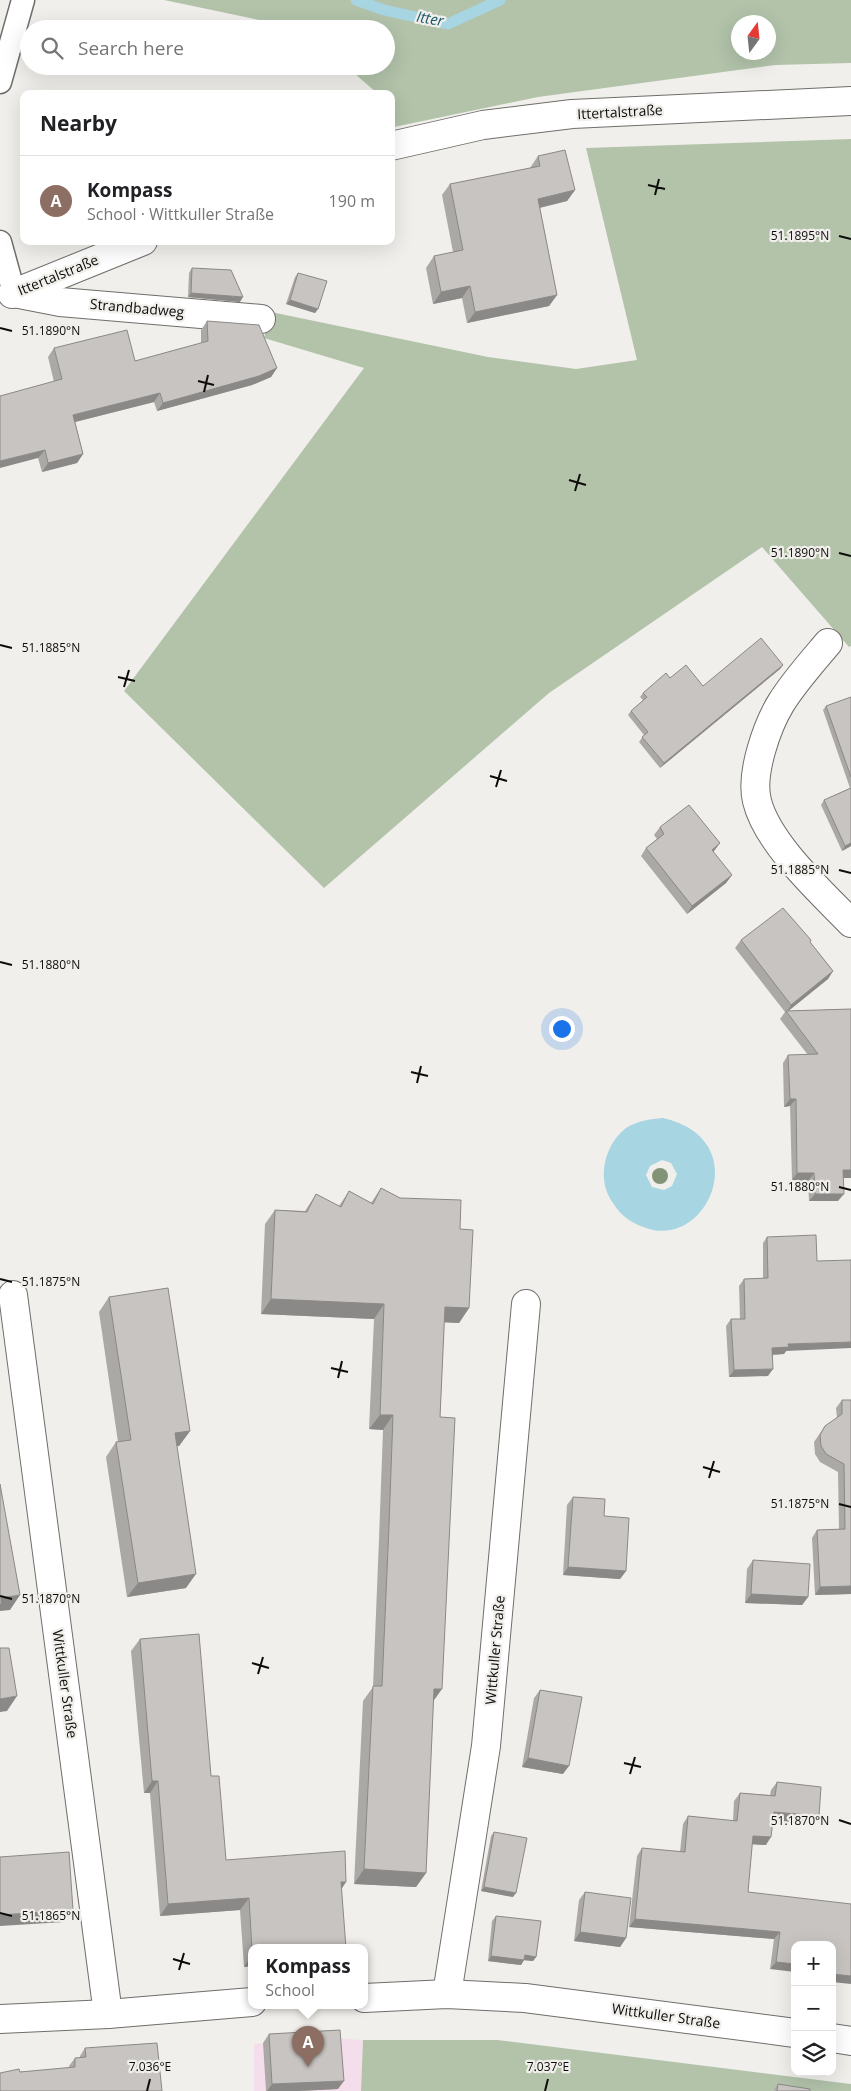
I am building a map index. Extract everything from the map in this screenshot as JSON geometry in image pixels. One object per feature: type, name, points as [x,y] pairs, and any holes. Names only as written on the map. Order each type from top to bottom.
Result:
[{"type":"street","name":"Ittertalstraße","points":[[395,145],[483,125],[572,114],[851,101]]},
{"type":"street","name":"Ittertalstraße","points":[[7,295],[133,245]]},
{"type":"street","name":"Strandbadweg","points":[[7,295],[60,302],[261,318]]},
{"type":"street","points":[[828,643],[781,703],[764,739],[757,771],[756,800],[770,832],[811,881],[851,923]]},
{"type":"street","name":"Wittkuller Straße","points":[[13,1295],[108,2014]]},
{"type":"street","name":"Wittkuller Straße","points":[[447,1994],[486,1746],[526,1304]]},
{"type":"street","name":"Wittkuller Straße","points":[[368,1998],[447,1994],[526,1998],[791,2032]]},
{"type":"street","points":[[0,2019],[108,2014],[248,2002]]},
{"type":"street","points":[[836,2039],[851,2041]]},
{"type":"lane","points":[[0,82],[23,0]]},
{"type":"lane","points":[[0,242],[7,295]]},
{"type":"shaded area","points":[[334,2038],[363,2040],[361,2091],[254,2091],[254,2044]]},
{"type":"green space","points":[[164,0],[851,0],[851,63],[775,65],[538,97],[395,127],[395,90],[373,90],[356,75],[395,75],[395,20],[259,20]]},
{"type":"green space","points":[[851,139],[851,646],[849,647],[762,547],[549,693],[324,888],[124,691],[364,368],[264,338],[271,312],[488,357],[576,369],[637,360],[586,148]]},
{"type":"green space","points":[[363,2040],[497,2040],[851,2084],[851,2091],[361,2091]]},
{"type":"water","points":[[663,1118],[692,1130],[708,1147],[715,1168],[713,1189],[703,1208],[688,1223],[668,1230],[646,1228],[636,1224],[619,1212],[608,1194],[604,1174],[608,1153],[618,1135],[626,1128],[635,1124]],"holes":[[[662,1160],[671,1163],[677,1174],[672,1186],[664,1190],[652,1187],[646,1175],[650,1166]]]},
{"type":"building","points":[[565,150],[575,190],[538,199],[557,295],[475,312],[470,286],[441,292],[434,256],[463,250],[450,184],[540,166],[538,156]]},
{"type":"building","points":[[192,268],[231,270],[243,297],[191,293]]},
{"type":"building","points":[[298,273],[327,281],[318,309],[290,300]]},
{"type":"building","points":[[207,321],[259,325],[277,368],[259,376],[163,403],[160,393],[73,415],[83,454],[48,463],[45,450],[0,461],[0,396],[62,379],[54,348],[127,330],[135,361],[208,341]]},
{"type":"building","points":[[761,638],[783,665],[664,763],[642,737],[648,732],[631,711],[647,697],[643,693],[666,673],[670,678],[686,665],[703,686]]},
{"type":"building","points":[[851,697],[851,777],[826,706]]},
{"type":"building","points":[[851,788],[851,843],[845,846],[824,800]]},
{"type":"building","points":[[689,805],[720,843],[712,850],[732,875],[692,906],[646,848],[664,834],[660,827]]},
{"type":"building","points":[[783,908],[811,940],[810,942],[833,971],[791,1005],[741,940]]},
{"type":"building","points":[[851,1009],[851,1170],[843,1170],[844,1194],[815,1194],[814,1173],[797,1173],[796,1099],[790,1099],[788,1055],[818,1054],[786,1011]]},
{"type":"building","points":[[381,1188],[400,1198],[461,1200],[460,1229],[473,1230],[469,1308],[445,1307],[440,1417],[455,1418],[442,1689],[434,1689],[426,1873],[364,1869],[373,1686],[382,1686],[393,1415],[380,1415],[384,1304],[271,1299],[275,1210],[307,1212],[316,1194],[341,1207],[349,1191],[373,1204]]},
{"type":"building","points":[[816,1235],[817,1261],[851,1260],[851,1342],[788,1344],[789,1347],[772,1348],[773,1369],[734,1370],[731,1319],[745,1319],[744,1279],[768,1278],[767,1237]]},
{"type":"building","points":[[168,1288],[190,1431],[175,1433],[196,1574],[138,1583],[116,1442],[131,1440],[109,1297]]},
{"type":"building","points":[[842,1400],[851,1400],[851,1586],[820,1587],[817,1530],[845,1529],[844,1464],[826,1454],[821,1446],[820,1435],[825,1426],[842,1414]]},
{"type":"building","points":[[0,1484],[20,1595],[1,1598],[2,1604],[0,1604]]},
{"type":"building","points":[[573,1497],[605,1499],[604,1516],[629,1518],[626,1571],[568,1567]]},
{"type":"building","points":[[753,1560],[810,1564],[808,1597],[751,1594]]},
{"type":"building","points":[[199,1634],[211,1776],[219,1776],[226,1860],[345,1851],[346,1882],[341,1882],[346,1944],[252,1944],[249,1898],[168,1904],[158,1781],[152,1781],[140,1639]]},
{"type":"building","points":[[0,1648],[9,1648],[17,1696],[0,1699]]},
{"type":"building","points":[[540,1690],[582,1697],[569,1766],[528,1758]]},
{"type":"building","points":[[777,1782],[821,1787],[819,1816],[774,1812],[771,1837],[753,1836],[748,1892],[851,1904],[851,1976],[836,1974],[836,1941],[791,1941],[791,1964],[776,1962],[780,1932],[635,1919],[642,1848],[685,1852],[688,1816],[737,1821],[740,1793],[775,1796]]},
{"type":"building","points":[[494,1832],[527,1838],[516,1893],[484,1887]]},
{"type":"building","points":[[69,1852],[73,1910],[0,1915],[0,1857]]},
{"type":"building","points":[[585,1892],[631,1898],[626,1938],[580,1932]]},
{"type":"building","points":[[496,1916],[541,1921],[536,1957],[525,1955],[524,1960],[491,1956]]},
{"type":"building","points":[[340,2030],[344,2081],[272,2084],[269,2034]]},
{"type":"building","points":[[157,2043],[162,2091],[0,2091],[0,2073],[19,2069],[20,2072],[75,2067],[75,2058],[86,2057],[85,2048]]},
{"type":"building","points":[[778,2084],[810,2089],[810,2091],[777,2091]]},
{"type":"waterway","name":"Itter","points":[[356,0],[384,10],[448,24],[500,0]]},
{"type":"place","name":"Kompass","points":[[308,2067]]}]
